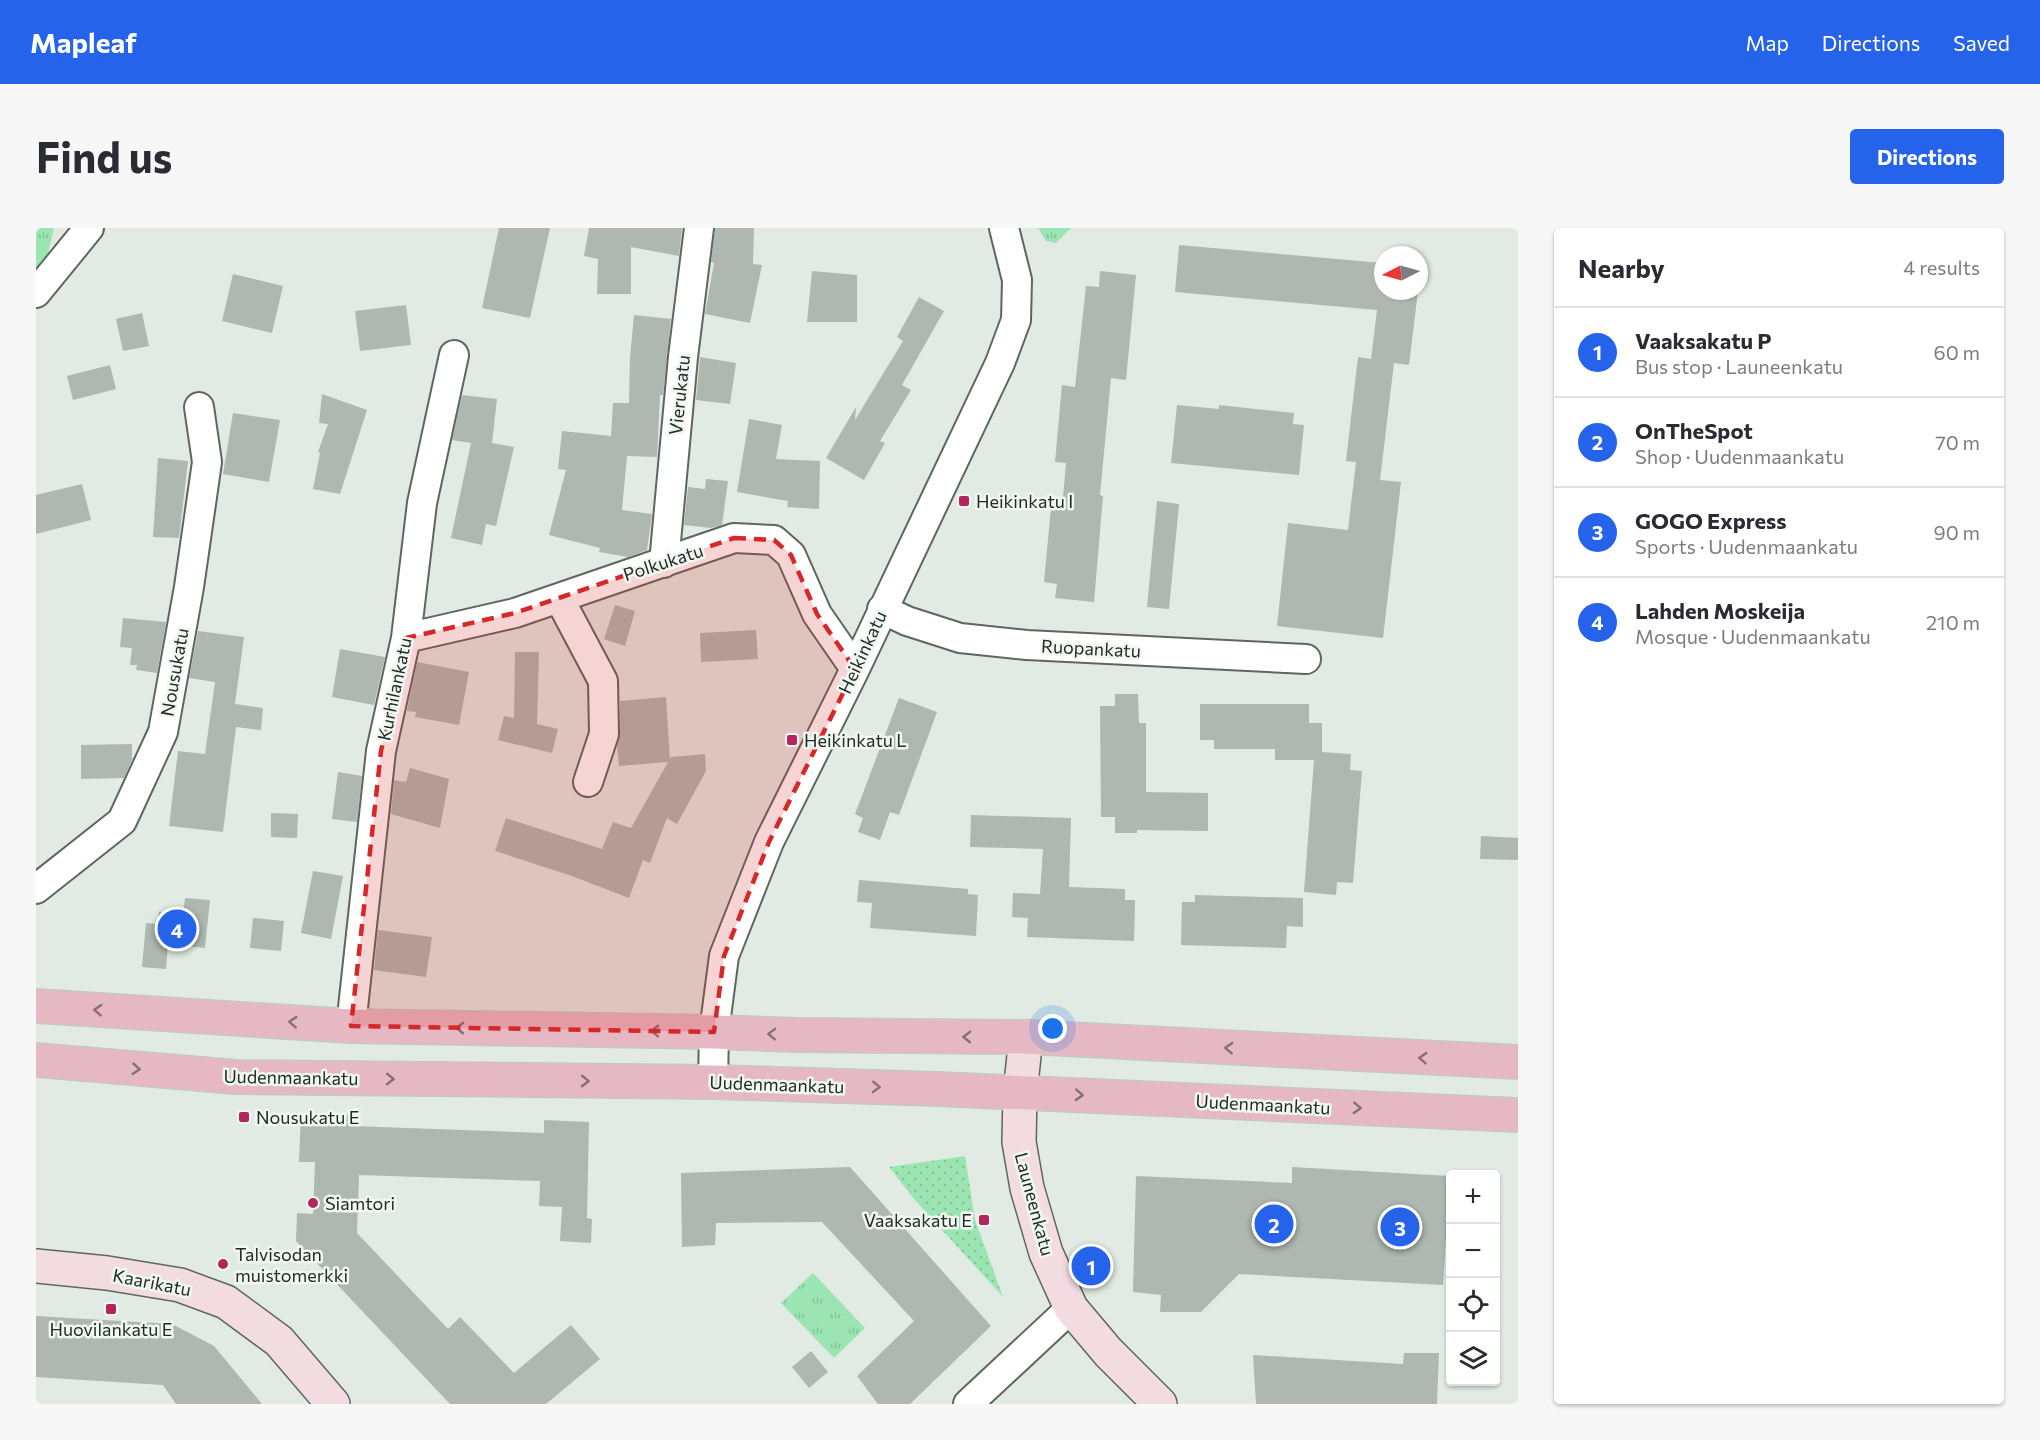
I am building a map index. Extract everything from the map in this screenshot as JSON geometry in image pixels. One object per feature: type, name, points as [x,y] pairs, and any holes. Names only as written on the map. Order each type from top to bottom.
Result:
[{"type":"main road","points":[[36,1006],[351,1026],[1026,1038],[1518,1062]]},
{"type":"main road","name":"Uudenmaankatu","points":[[36,1060],[236,1077],[713,1082],[1518,1115]]},
{"type":"street","points":[[36,293],[88,228]]},
{"type":"street","name":"Vierukatu","points":[[664,563],[682,357],[699,228]]},
{"type":"street","name":"Heikinkatu","points":[[713,1082],[714,1032],[724,956],[769,842],[855,669],[1000,363],[1016,320],[1017,280],[1004,228]]},
{"type":"street","name":"Kurhilankatu","points":[[351,1026],[381,751],[406,638],[422,503],[454,356]]},
{"type":"street","name":"Nousukatu","points":[[36,889],[123,821],[163,732],[189,587],[207,462],[199,407]]},
{"type":"street","name":"Polkukatu","points":[[406,638],[515,613],[734,538],[774,540],[791,555],[817,614],[855,669]]},
{"type":"street","points":[[559,598],[603,681],[604,734],[588,782]]},
{"type":"street","name":"Ruopankatu","points":[[882,609],[907,621],[960,638],[1026,645],[1306,659]]},
{"type":"street","name":"Launeenkatu","points":[[1026,1038],[1020,1093],[1019,1142],[1027,1188],[1046,1253],[1071,1308],[1108,1352],[1160,1404]]},
{"type":"street","name":"Kaarikatu","points":[[36,1266],[107,1273],[180,1285],[226,1302],[279,1341],[333,1404]]},
{"type":"street","points":[[968,1404],[1071,1308]]},
{"type":"highlighted area","points":[[734,538],[774,540],[791,555],[817,614],[855,669],[769,842],[724,956],[714,1032],[351,1026],[381,751],[406,638],[515,613]]},
{"type":"green space","points":[[36,228],[54,228],[46,263],[36,274]]},
{"type":"green space","points":[[1038,228],[1071,228],[1056,243],[1046,241]]},
{"type":"green space","points":[[965,1156],[975,1220],[1003,1297],[914,1199],[889,1167]]},
{"type":"green space","points":[[813,1273],[865,1328],[834,1358],[781,1303]]},
{"type":"building","points":[[499,228],[550,228],[530,318],[482,308]]},
{"type":"building","points":[[589,228],[682,228],[679,256],[631,247],[631,294],[597,294],[598,259],[584,256]]},
{"type":"building","points":[[715,228],[754,228],[753,264],[762,265],[750,323],[705,314],[714,263],[711,262]]},
{"type":"building","points":[[1179,245],[1374,262],[1374,300],[1417,300],[1409,365],[1394,363],[1380,480],[1401,482],[1383,638],[1277,626],[1288,523],[1348,530],[1356,462],[1346,461],[1358,357],[1371,359],[1377,310],[1175,292]]},
{"type":"building","points":[[812,271],[857,275],[857,322],[807,322]]},
{"type":"building","points":[[1100,271],[1136,275],[1126,380],[1111,378],[1100,495],[1103,496],[1094,602],[1055,598],[1057,584],[1044,582],[1051,508],[1062,509],[1066,463],[1055,462],[1062,385],[1075,387],[1086,286],[1099,287]]},
{"type":"building","points":[[233,274],[283,286],[272,333],[222,321]]},
{"type":"building","points":[[919,297],[944,311],[902,385],[911,390],[880,441],[885,443],[864,480],[826,458],[856,407],[855,420],[903,341],[897,337]]},
{"type":"building","points":[[406,305],[411,345],[360,351],[355,311]]},
{"type":"building","points":[[142,313],[149,346],[123,351],[116,319]]},
{"type":"building","points":[[634,315],[671,319],[663,395],[660,395],[657,457],[627,456],[622,510],[652,514],[647,550],[628,557],[599,552],[600,548],[549,535],[566,470],[558,469],[562,431],[611,436],[613,403],[629,403]]},
{"type":"building","points":[[700,357],[736,363],[730,404],[696,400]]},
{"type":"building","points":[[110,365],[116,389],[73,400],[67,376]]},
{"type":"building","points":[[322,394],[367,410],[340,494],[313,489],[320,453],[318,452],[328,424],[319,423]]},
{"type":"building","points":[[462,395],[497,399],[492,443],[514,447],[496,526],[486,524],[482,545],[451,538],[471,443],[452,440]]},
{"type":"building","points":[[1177,405],[1219,409],[1219,405],[1294,413],[1293,424],[1304,425],[1299,475],[1171,463]]},
{"type":"building","points":[[233,413],[280,420],[269,482],[223,474]]},
{"type":"building","points":[[749,419],[782,425],[776,459],[820,461],[819,509],[787,507],[788,501],[737,492]]},
{"type":"building","points":[[158,458],[188,461],[179,538],[153,537]]},
{"type":"building","points":[[706,479],[728,481],[722,525],[711,528],[684,525],[688,487],[705,489]]},
{"type":"building","points":[[82,484],[91,520],[36,534],[36,495]]},
{"type":"building","points":[[1157,501],[1179,504],[1169,609],[1147,607]]},
{"type":"building","points":[[615,605],[635,611],[625,646],[604,639]]},
{"type":"building","points":[[123,618],[166,622],[157,673],[136,670],[137,665],[130,665],[132,648],[120,647]]},
{"type":"building","points":[[756,630],[758,659],[701,662],[700,633]]},
{"type":"building","points":[[198,631],[244,637],[235,704],[263,708],[261,730],[236,727],[223,832],[169,826],[178,751],[205,754],[215,682],[189,678]]},
{"type":"building","points":[[340,649],[385,657],[374,705],[332,697]]},
{"type":"building","points":[[515,652],[539,652],[537,724],[558,729],[552,753],[498,740],[504,716],[514,718]]},
{"type":"building","points":[[417,662],[469,672],[459,725],[415,717],[416,712],[407,711]]},
{"type":"building","points":[[1115,694],[1138,694],[1139,723],[1146,723],[1146,792],[1208,793],[1208,831],[1137,830],[1137,833],[1115,833],[1115,817],[1101,817],[1100,706],[1115,706]]},
{"type":"building","points":[[666,697],[670,760],[671,757],[705,754],[706,771],[677,824],[667,818],[650,863],[643,860],[629,898],[569,875],[495,851],[506,818],[602,849],[613,822],[631,828],[668,762],[619,766],[617,746],[620,734],[620,701]]},
{"type":"building","points":[[899,698],[937,712],[899,815],[890,812],[880,840],[858,832],[863,818],[855,814]]},
{"type":"building","points":[[1200,704],[1309,704],[1309,723],[1322,723],[1322,752],[1351,754],[1350,770],[1362,771],[1353,883],[1337,882],[1336,895],[1304,892],[1314,760],[1275,760],[1275,749],[1214,749],[1214,740],[1200,740]]},
{"type":"building","points":[[132,744],[132,760],[124,778],[81,779],[81,745]]},
{"type":"building","points":[[410,768],[449,779],[440,828],[391,814],[394,780],[406,782]]},
{"type":"building","points":[[338,772],[362,776],[357,822],[332,819]]},
{"type":"building","points":[[271,813],[298,814],[297,838],[271,837]]},
{"type":"building","points":[[971,815],[1071,818],[1069,887],[1125,889],[1125,900],[1135,900],[1134,941],[1027,937],[1028,918],[1012,917],[1013,893],[1040,894],[1043,849],[970,847]]},
{"type":"building","points":[[1481,836],[1518,838],[1518,860],[1480,859]]},
{"type":"building","points":[[313,871],[343,876],[331,939],[301,933]]},
{"type":"building","points":[[859,880],[968,889],[968,894],[978,895],[976,936],[870,928],[872,903],[857,902]]},
{"type":"building","points":[[1195,895],[1303,898],[1303,927],[1287,926],[1286,948],[1181,945],[1182,902],[1195,902]]},
{"type":"building","points":[[185,898],[210,900],[205,948],[168,944],[166,969],[142,967],[146,923],[157,924],[159,912],[183,914]]},
{"type":"building","points":[[253,918],[284,921],[281,951],[250,948]]},
{"type":"building","points":[[378,930],[432,937],[426,977],[374,970]]},
{"type":"building","points":[[301,1113],[353,1115],[352,1126],[544,1133],[544,1120],[589,1122],[587,1218],[592,1219],[591,1243],[560,1241],[562,1207],[539,1206],[540,1181],[359,1175],[357,1233],[448,1329],[460,1317],[514,1373],[571,1325],[600,1359],[546,1404],[450,1404],[296,1241],[297,1213],[313,1214],[315,1162],[299,1162]]},
{"type":"building","points":[[850,1167],[991,1326],[910,1404],[878,1404],[857,1376],[914,1321],[822,1222],[716,1223],[715,1245],[682,1247],[681,1173]]},
{"type":"building","points":[[1292,1167],[1446,1176],[1443,1285],[1239,1274],[1201,1312],[1160,1312],[1161,1295],[1133,1292],[1136,1176],[1292,1183]]},
{"type":"building","points":[[36,1316],[172,1324],[214,1346],[262,1404],[176,1404],[163,1385],[36,1377]]},
{"type":"building","points":[[811,1351],[828,1372],[809,1388],[792,1367]]},
{"type":"building","points":[[1404,1353],[1439,1353],[1437,1404],[1256,1404],[1253,1355],[1403,1364]]},
{"type":"place","name":"Heikinkatu I","points":[[964,501]]},
{"type":"place","name":"Heikinkatu L","points":[[792,740]]},
{"type":"place","name":"Lahden Moskeija","points":[[177,929]]},
{"type":"place","name":"Nousukatu E","points":[[244,1117]]},
{"type":"place","name":"Siamtori","points":[[313,1203]]},
{"type":"place","name":"Vaaksakatu E","points":[[984,1220]]},
{"type":"place","name":"OnTheSpot","points":[[1274,1224]]},
{"type":"place","name":"GOGO Express","points":[[1400,1227]]},
{"type":"place","name":"Talvisodan muistomerkki","points":[[223,1264]]},
{"type":"place","name":"Vaaksakatu P","points":[[1091,1266]]},
{"type":"place","name":"Huovilankatu E","points":[[111,1309]]}]
